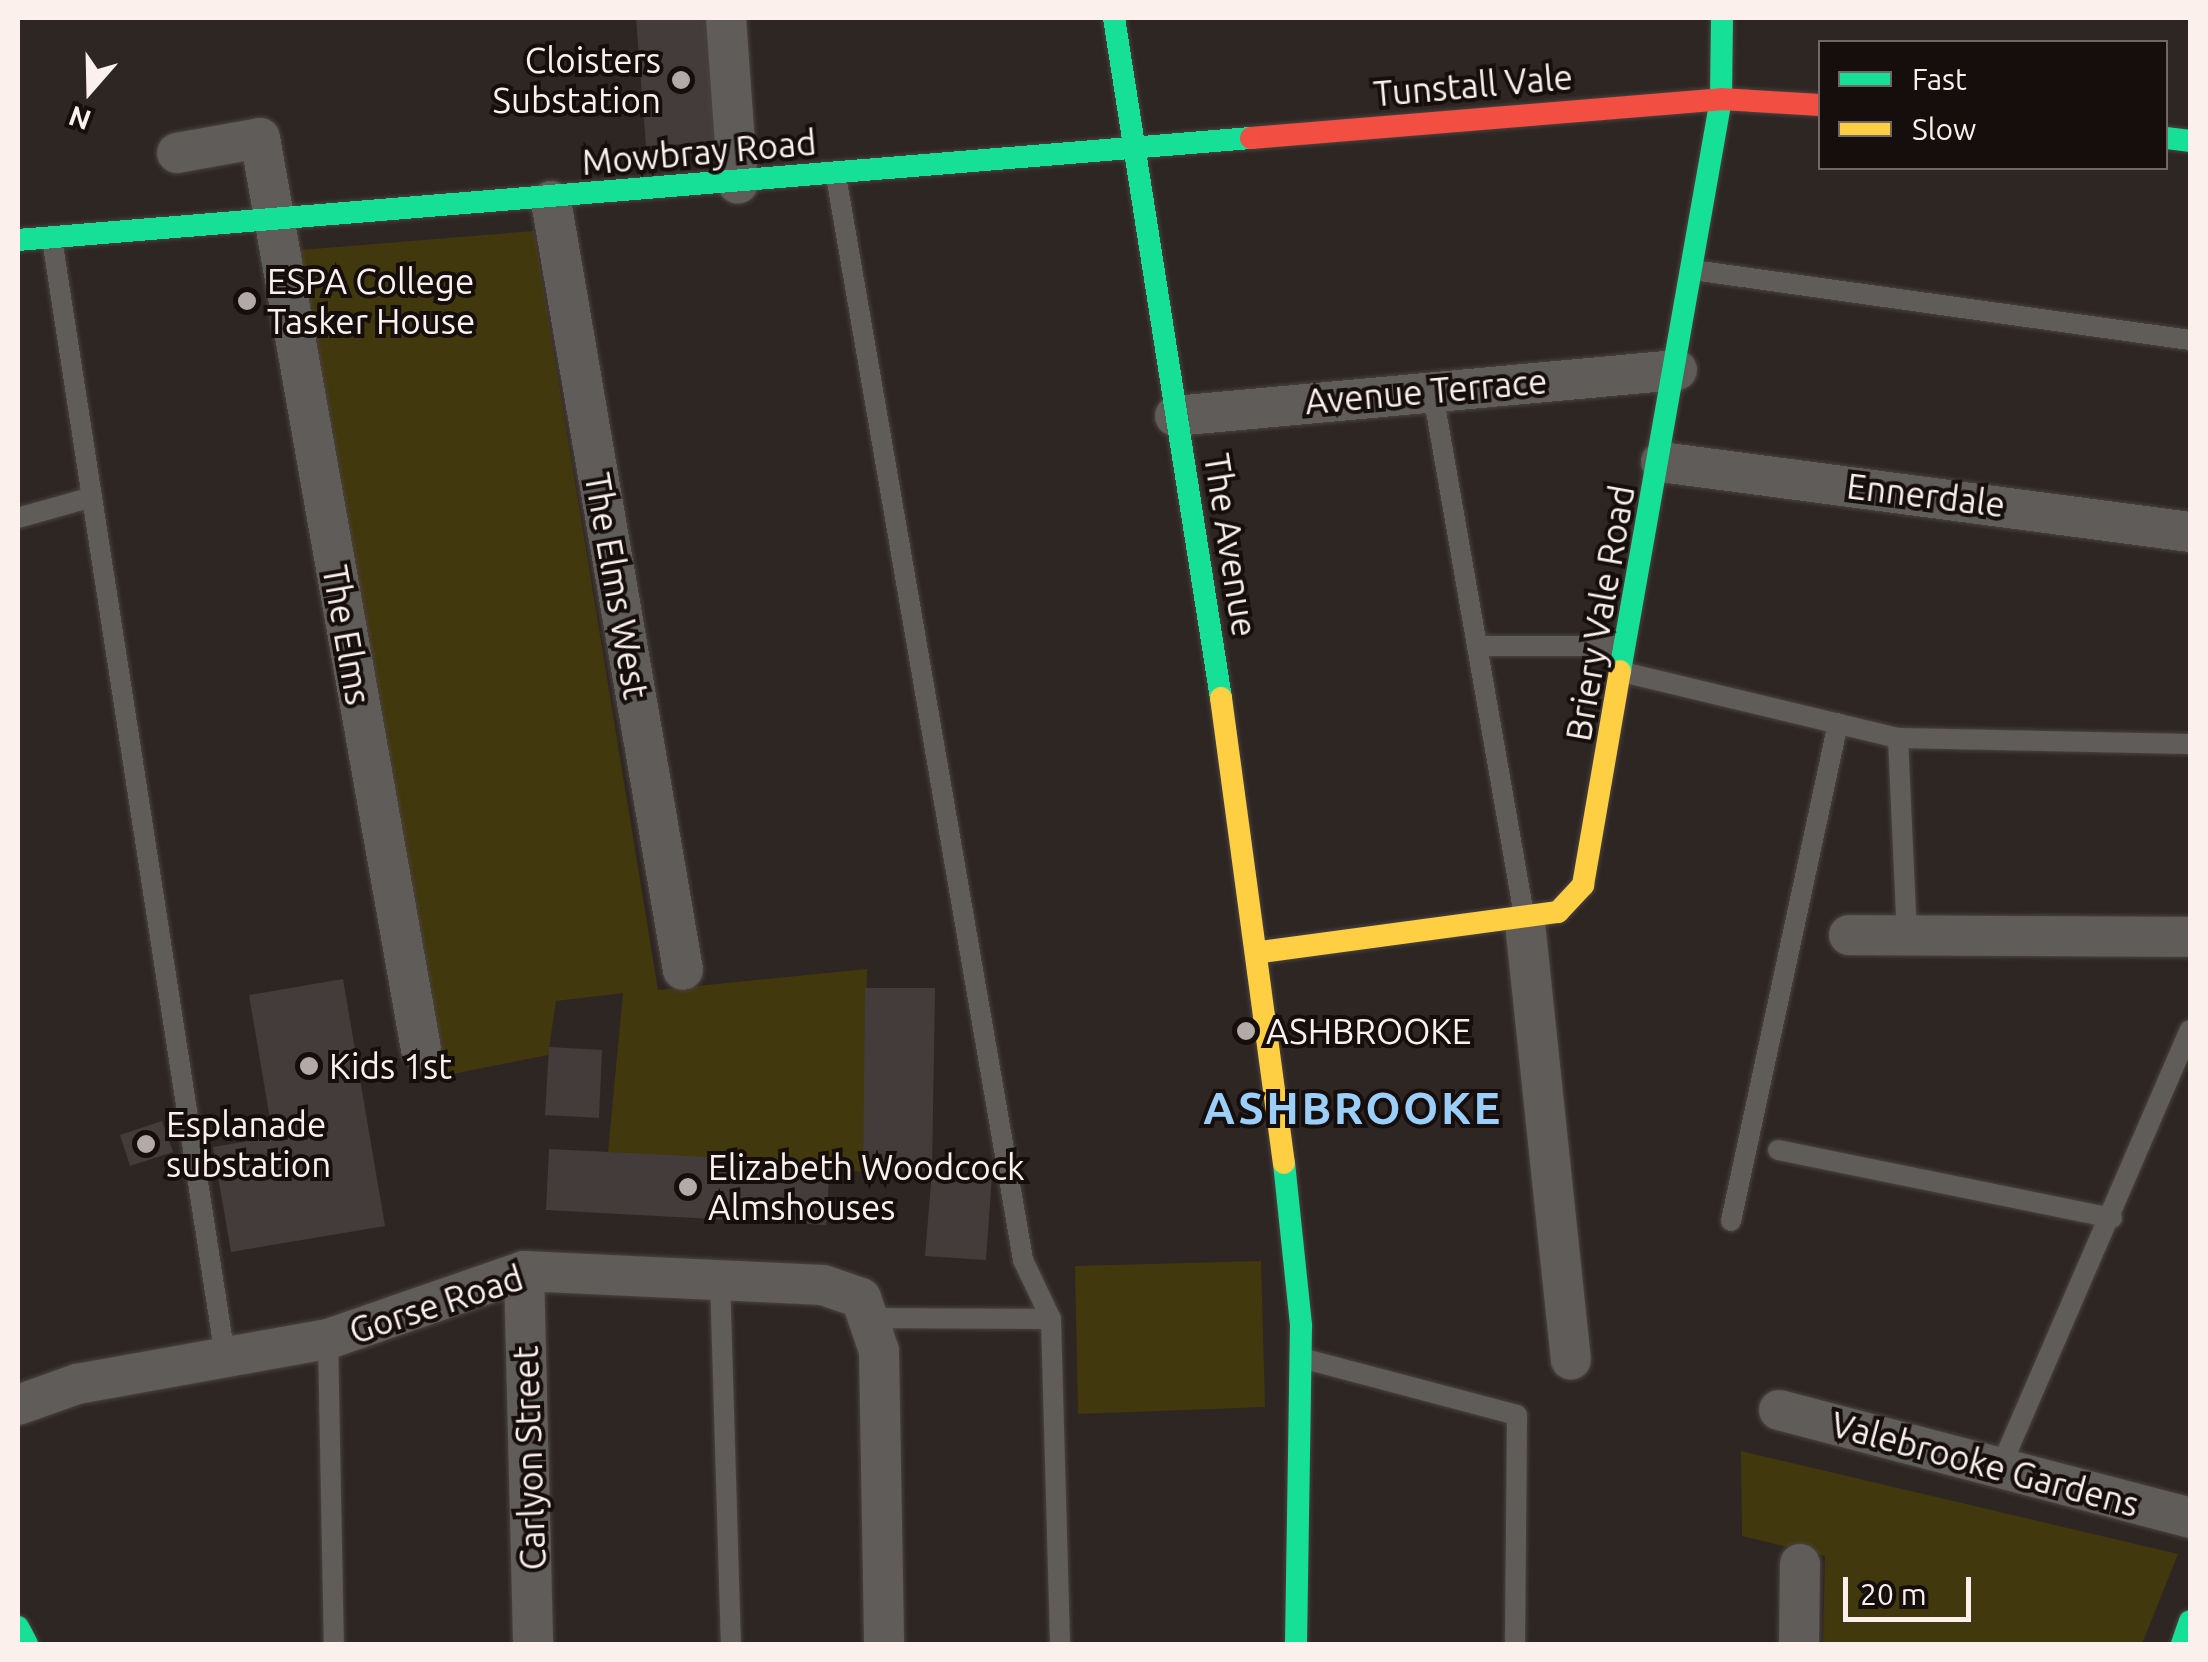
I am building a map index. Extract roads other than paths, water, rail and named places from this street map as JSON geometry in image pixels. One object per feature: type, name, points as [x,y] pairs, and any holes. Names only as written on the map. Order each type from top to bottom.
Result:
[{"type":"main road","name":"The Avenue","points":[[1114,18],[1261,952],[1301,1326],[1296,1644]]},
{"type":"main road","name":"Briery Vale Road","points":[[1261,952],[1525,923],[1558,912],[1583,885],[1632,646],[1721,98],[1722,18]]},
{"type":"main road","name":"Tunstall Vale","points":[[1132,149],[1721,98],[1818,104]]},
{"type":"main road","name":"Mowbray Road","points":[[18,240],[551,201],[1132,149]]},
{"type":"main road","points":[[2182,1644],[2190,1622]]},
{"type":"main road","points":[[18,1627],[27,1644]]},
{"type":"street","points":[[726,18],[738,184]]},
{"type":"street","name":"The Elms","points":[[178,153],[260,138],[422,1049]]},
{"type":"street","name":"The Elms West","points":[[551,201],[683,970]]},
{"type":"street","name":"Avenue Terrace","points":[[1175,416],[1432,387],[1677,370]]},
{"type":"street","name":"Ennerdale","points":[[1662,462],[2190,532]]},
{"type":"street","points":[[1525,923],[1570,1360]]},
{"type":"street","points":[[1849,935],[2190,938]]},
{"type":"street","name":"Gorse Road","points":[[18,1405],[225,1356],[328,1339],[524,1271],[720,1276],[824,1285],[864,1308]]},
{"type":"street","name":"Carlyon Street","points":[[524,1271],[534,1644]]},
{"type":"street","points":[[864,1308],[879,1352],[884,1644]]},
{"type":"street","name":"Valebrooke Gardens","points":[[1780,1410],[2190,1518]]},
{"type":"street","points":[[1799,1644],[1800,1564]]},
{"type":"lane","points":[[836,176],[1023,1260],[1052,1318],[1060,1644]]},
{"type":"lane","points":[[52,237],[225,1356]]},
{"type":"lane","points":[[1693,270],[2190,340]]},
{"type":"lane","points":[[1432,387],[1525,923]]},
{"type":"lane","points":[[18,518],[92,497]]},
{"type":"lane","points":[[1479,646],[1632,646]]},
{"type":"lane","points":[[1627,673],[1898,738],[2190,744]]},
{"type":"lane","points":[[1732,1221],[1838,723]]},
{"type":"lane","points":[[1898,738],[1907,936]]},
{"type":"lane","points":[[2001,1466],[2112,1218],[2190,1030]]},
{"type":"lane","points":[[1778,1150],[2112,1218]]},
{"type":"lane","points":[[720,1276],[732,1644]]},
{"type":"lane","points":[[864,1308],[1052,1318]]},
{"type":"lane","points":[[328,1339],[334,1644]]},
{"type":"lane","points":[[1301,1358],[1517,1415],[1515,1644]]},
{"type":"place","name":"Cloisters Substation","points":[[681,80]]},
{"type":"place","name":"ESPA College Tasker House","points":[[247,301]]},
{"type":"place","name":"ASHBROOKE","points":[[1246,1031]]},
{"type":"place","name":"Kids 1st","points":[[309,1066]]},
{"type":"place","name":"Esplanade substation","points":[[146,1144]]},
{"type":"place","name":"Elizabeth Woodcock Almshouses","points":[[688,1187]]},
{"type":"district","name":"ASHBROOKE","points":[[1353,1108]]}]
